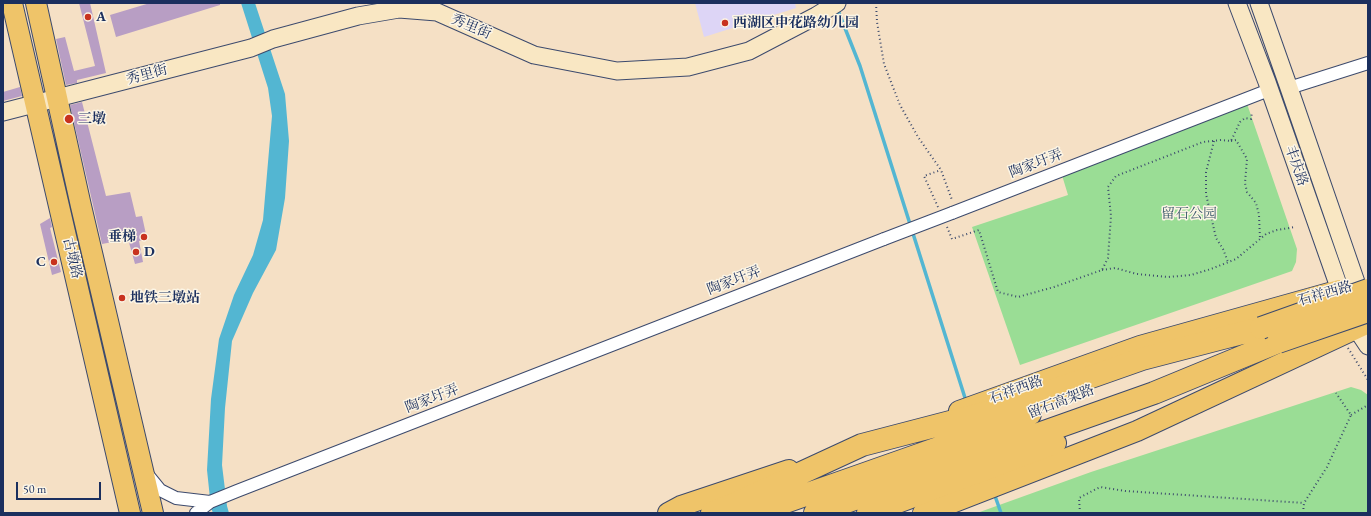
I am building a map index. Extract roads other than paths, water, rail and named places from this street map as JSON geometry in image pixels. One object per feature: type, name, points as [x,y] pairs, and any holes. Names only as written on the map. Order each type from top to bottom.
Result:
[{"type":"highway","points":[[868,513],[942,486],[973,451],[992,405],[1144,364],[1261,328],[1358,287]]},
{"type":"highway","points":[[712,513],[732,506],[862,445],[973,451],[1012,468],[1278,342],[1358,324]]},
{"type":"highway","name":"留石高架路","points":[[815,513],[973,451],[1030,425],[1144,364]]},
{"type":"highway","name":"留石高架路","points":[[1030,425],[1155,399]]},
{"type":"highway","name":"留石高架路","points":[[754,513],[973,451]]},
{"type":"main road","name":"古墩路","points":[[12,3],[129,512]]},
{"type":"main road","name":"古墩路","points":[[36,3],[81,206],[153,513]]},
{"type":"main road","name":"石祥西路","points":[[992,405],[1140,346],[1358,287]]},
{"type":"main road","points":[[1012,468],[1137,431],[1358,324]]},
{"type":"main road","points":[[668,513],[681,506],[862,445]]},
{"type":"main road","points":[[932,512],[973,451]]},
{"type":"street","name":"秀里街","points":[[3,112],[251,48],[273,39],[358,16],[399,9],[437,12],[534,55],[617,71],[688,67],[749,51],[816,16],[837,3]]},
{"type":"street","name":"丰庆路","points":[[1237,3],[1269,90],[1358,287]]},
{"type":"street","name":"丰庆路","points":[[1259,3],[1358,287],[1358,324],[1368,346]]},
{"type":"street","points":[[1289,88],[1368,63]]},
{"type":"street","name":"陶家圩弄","points":[[196,513],[210,502],[237,491],[1269,90]]},
{"type":"street","points":[[1358,287],[1368,303]]},
{"type":"street","name":"陶家圩弄","points":[[143,470],[160,490],[176,498],[210,502]]},
{"type":"water","points":[[241,3],[255,3],[285,94],[289,141],[285,198],[276,250],[253,293],[232,341],[225,408],[222,465],[229,513],[213,513],[211,508],[207,470],[211,399],[219,339],[234,295],[253,255],[263,220],[272,116],[268,88]]},
{"type":"waterway","points":[[837,8],[860,66],[966,401]]},
{"type":"waterway","points":[[994,493],[1001,513]]},
{"type":"place","name":"A","points":[[88,17]]},
{"type":"place","name":"西湖区申花路幼儿园","points":[[725,23]]},
{"type":"place","name":"三墩","points":[[69,119]]},
{"type":"place","name":"垂梯","points":[[144,237]]},
{"type":"place","name":"D","points":[[136,252]]},
{"type":"place","name":"C","points":[[54,262]]},
{"type":"place","name":"地铁三墩站","points":[[122,298]]},
{"type":"park label","name":"留石公园","points":[[1189,214]]}]
